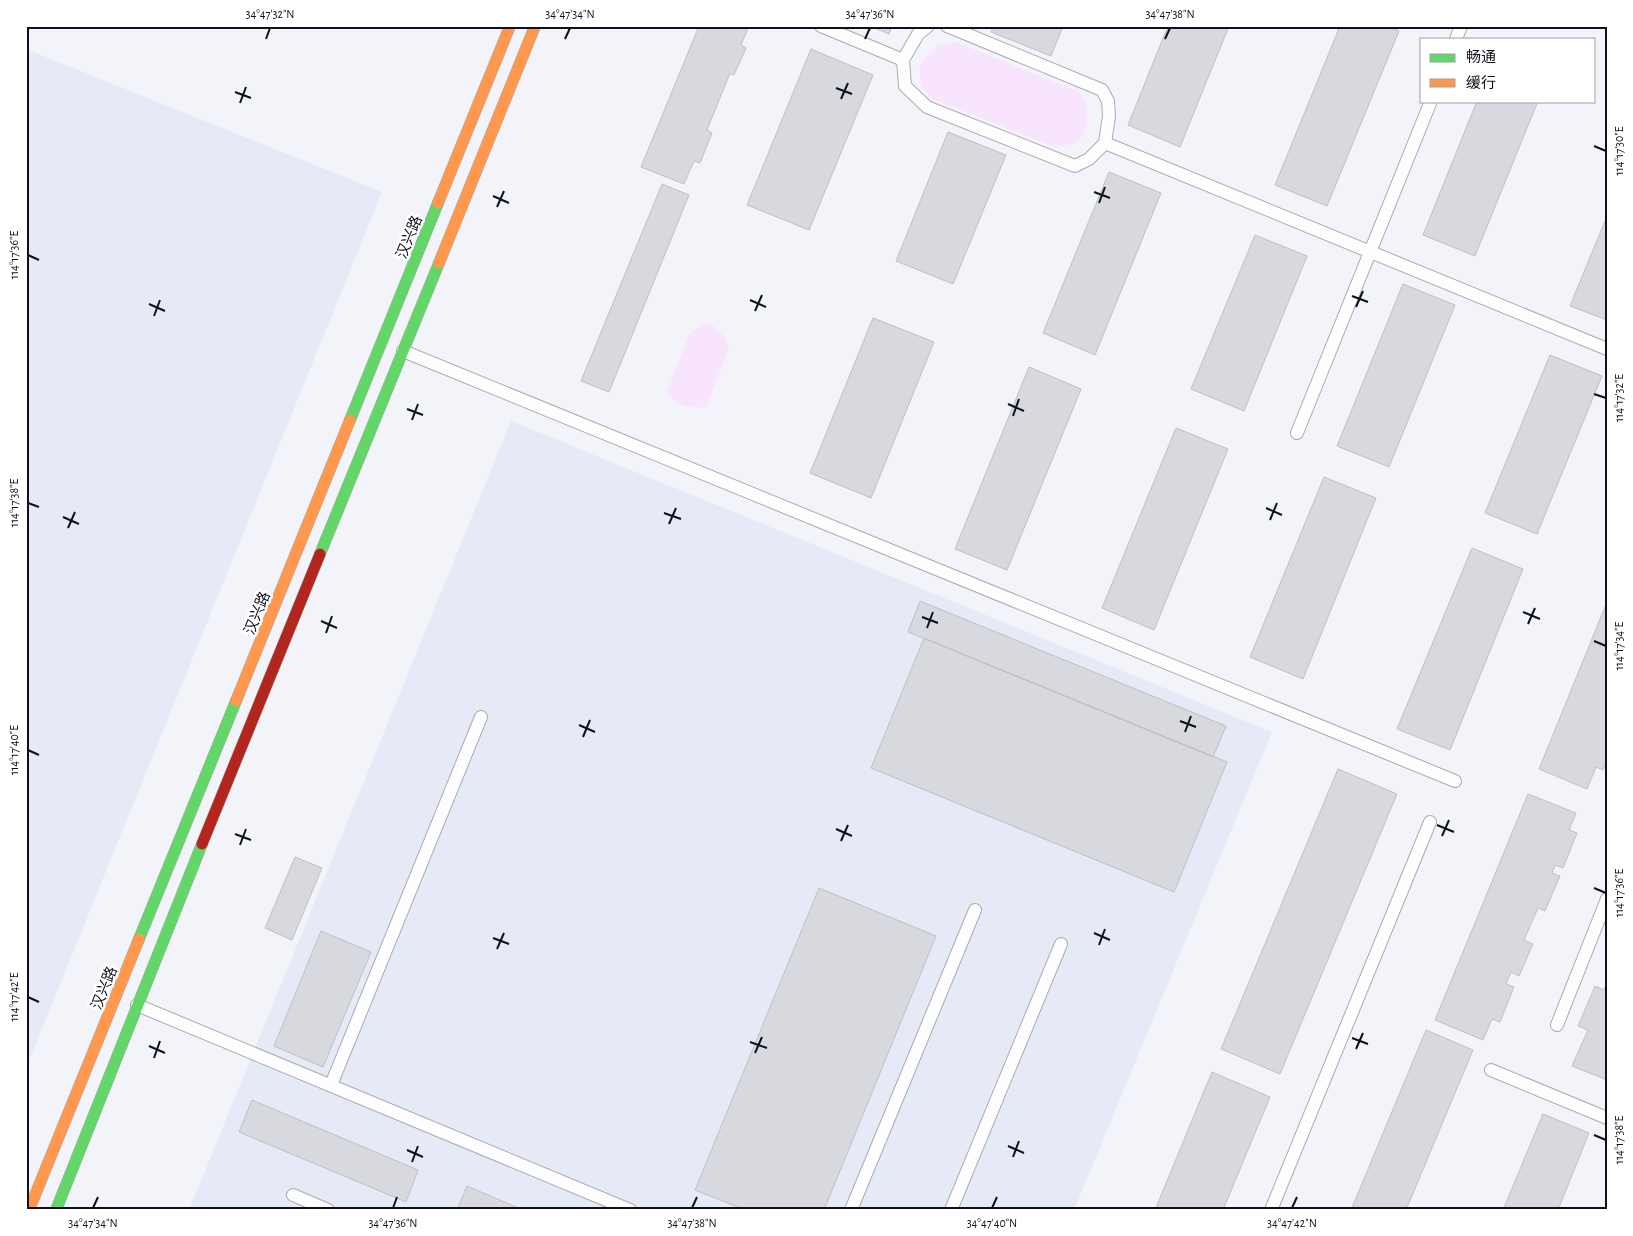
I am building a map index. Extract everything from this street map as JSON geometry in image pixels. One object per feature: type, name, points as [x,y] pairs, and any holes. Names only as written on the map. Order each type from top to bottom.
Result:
[{"type":"street","name":"汉兴路","points":[[30,1210],[510,26]]},
{"type":"street","points":[[56,1210],[535,26]]},
{"type":"lane","points":[[820,26],[903,60]]},
{"type":"lane","points":[[928,26],[918,34],[903,60],[905,86],[926,107],[1075,166],[1089,159],[1105,143],[1109,116],[1108,101],[1102,90],[947,26]]},
{"type":"lane","points":[[1456,38],[1461,26]]},
{"type":"lane","points":[[1296,433],[1431,102]]},
{"type":"lane","points":[[1105,143],[1607,349]]},
{"type":"lane","points":[[403,351],[1455,781]]},
{"type":"lane","points":[[331,1085],[481,717]]},
{"type":"lane","points":[[1271,1210],[1430,822]]},
{"type":"lane","points":[[1557,1025],[1607,899]]},
{"type":"lane","points":[[852,1209],[976,910]]},
{"type":"lane","points":[[951,1210],[1061,944]]},
{"type":"lane","points":[[138,1005],[630,1210]]},
{"type":"lane","points":[[1491,1070],[1607,1118]]},
{"type":"lane","points":[[292,1196],[328,1210]]},
{"type":"shaded area","points":[[956,42],[1079,92],[1087,103],[1087,120],[1084,135],[1074,143],[1057,148],[933,99],[921,86],[919,69],[924,59],[938,45]]},
{"type":"shaded area","points":[[26,49],[382,192],[26,1068]]},
{"type":"shaded area","points":[[707,323],[721,333],[729,348],[706,407],[684,406],[675,401],[667,392],[690,333]]},
{"type":"shaded area","points":[[511,421],[1272,732],[1074,1210],[189,1210]]},
{"type":"building","points":[[699,26],[749,26],[741,45],[746,48],[734,75],[730,73],[707,130],[712,133],[700,163],[694,161],[684,184],[641,167]]},
{"type":"building","points":[[870,26],[892,26],[889,34]]},
{"type":"building","points":[[994,26],[1063,26],[1051,56],[991,32]]},
{"type":"building","points":[[1168,26],[1229,26],[1180,147],[1128,125]]},
{"type":"building","points":[[1340,26],[1388,26],[1399,31],[1327,206],[1275,185]]},
{"type":"building","points":[[811,49],[873,75],[809,230],[747,205]]},
{"type":"building","points":[[1477,102],[1538,102],[1475,256],[1423,235]]},
{"type":"building","points":[[948,132],[1006,155],[953,284],[896,261]]},
{"type":"building","points":[[1109,172],[1161,193],[1095,355],[1043,333]]},
{"type":"building","points":[[662,184],[689,195],[609,392],[581,381]]},
{"type":"building","points":[[1607,216],[1607,320],[1570,306]]},
{"type":"building","points":[[1255,235],[1307,256],[1244,411],[1191,389]]},
{"type":"building","points":[[1403,284],[1455,305],[1389,467],[1337,446]]},
{"type":"building","points":[[873,318],[934,342],[871,498],[810,473]]},
{"type":"building","points":[[1550,355],[1602,376],[1537,534],[1485,513]]},
{"type":"building","points":[[1029,367],[1081,389],[1007,570],[955,549]]},
{"type":"building","points":[[1176,428],[1228,449],[1154,630],[1102,608]]},
{"type":"building","points":[[1324,477],[1376,498],[1303,679],[1250,657]]},
{"type":"building","points":[[1472,548],[1523,569],[1450,750],[1397,729]]},
{"type":"building","points":[[920,601],[1226,726],[1213,757],[908,632]]},
{"type":"building","points":[[1607,602],[1607,762],[1603,770],[1596,767],[1587,789],[1539,769]]},
{"type":"building","points":[[924,638],[1227,762],[1174,892],[871,768]]},
{"type":"building","points":[[1338,769],[1397,794],[1280,1074],[1221,1049]]},
{"type":"building","points":[[1528,794],[1576,813],[1569,830],[1577,833],[1563,868],[1555,865],[1552,873],[1560,876],[1545,911],[1538,908],[1524,940],[1533,944],[1519,976],[1511,972],[1506,984],[1514,987],[1500,1022],[1492,1019],[1483,1040],[1435,1020]]},
{"type":"building","points":[[295,857],[322,868],[292,940],[265,928]]},
{"type":"building","points":[[819,888],[936,936],[824,1210],[745,1210],[695,1190]]},
{"type":"building","points":[[321,931],[371,952],[323,1067],[274,1046]]},
{"type":"building","points":[[1607,982],[1607,1080],[1572,1066],[1588,1030],[1578,1026],[1595,986],[1604,990]]},
{"type":"building","points":[[1426,1030],[1473,1050],[1406,1210],[1351,1210]]},
{"type":"building","points":[[1212,1072],[1270,1097],[1223,1210],[1155,1210]]},
{"type":"building","points":[[252,1100],[418,1170],[406,1202],[239,1132]]},
{"type":"building","points":[[1543,1114],[1589,1133],[1558,1210],[1503,1210]]},
{"type":"building","points":[[467,1186],[523,1210],[457,1210]]},
{"type":"traffic: fast","points":[[350,420],[438,203]]},
{"type":"traffic: fast","points":[[320,554],[439,263]]},
{"type":"traffic: fast","points":[[139,939],[236,701]]},
{"type":"traffic: fast","points":[[56,1210],[202,844]]},
{"type":"traffic: slow","points":[[438,203],[510,26]]},
{"type":"traffic: slow","points":[[439,263],[535,26]]},
{"type":"traffic: slow","points":[[236,701],[350,420]]},
{"type":"traffic: slow","points":[[29,1210],[139,939]]},
{"type":"traffic: jam","points":[[202,844],[320,554]]}]
